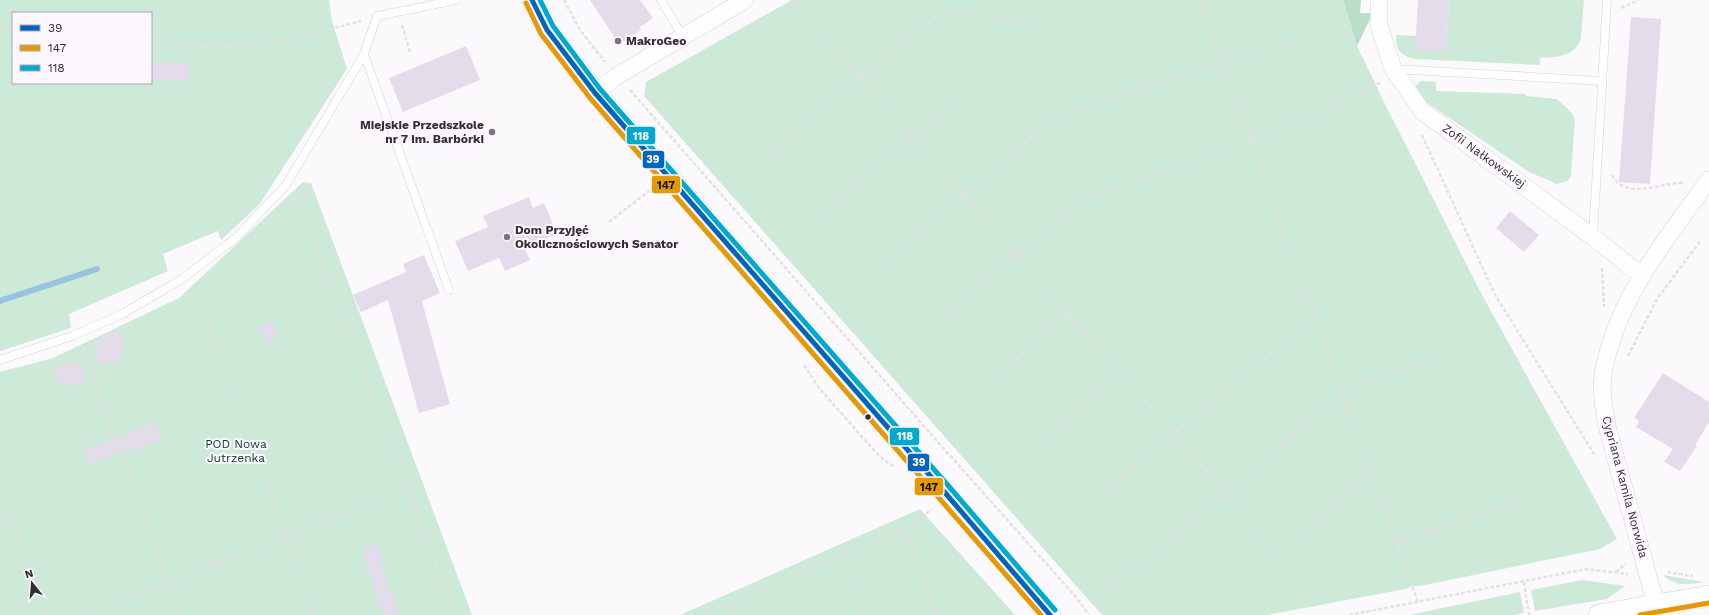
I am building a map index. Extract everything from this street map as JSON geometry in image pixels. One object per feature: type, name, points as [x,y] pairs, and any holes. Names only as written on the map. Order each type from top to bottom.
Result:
[{"type":"street","points":[[532,0],[547,30],[595,93],[947,495],[1050,615]]},
{"type":"street","points":[[595,93],[617,76],[745,0]]},
{"type":"street","name":"Zofii Nałkowskiej","points":[[1379,0],[1379,26],[1393,69],[1422,111],[1593,237],[1642,276]]},
{"type":"street","name":"Cypriana Kamila Norwida","points":[[1656,605],[1607,426],[1602,402],[1603,376],[1609,347],[1620,318],[1642,276],[1675,226],[1709,180]]},
{"type":"street","points":[[1599,615],[1709,596]]},
{"type":"lane","points":[[0,360],[78,334],[122,314],[182,279],[237,237],[286,185],[364,54],[377,16],[456,0]]},
{"type":"lane","points":[[661,0],[683,37]]},
{"type":"lane","points":[[1593,237],[1607,0]]},
{"type":"lane","points":[[364,54],[449,290]]},
{"type":"lane","points":[[1393,69],[1602,81]]},
{"type":"path","points":[[564,0],[580,30],[617,76],[1076,597],[1089,615]]},
{"type":"path","points":[[792,0],[1068,315],[1174,433],[1224,494],[1277,554],[1371,472]]},
{"type":"path","points":[[1200,0],[1418,602]]},
{"type":"path","points":[[762,161],[942,12],[1037,21]]},
{"type":"path","points":[[152,41],[210,47],[254,45],[334,28],[377,16]]},
{"type":"path","points":[[401,22],[410,52]]},
{"type":"path","points":[[0,29],[12,30]]},
{"type":"path","points":[[882,263],[964,196],[1057,115],[1301,39]]},
{"type":"path","points":[[934,322],[1017,255],[1094,196],[1331,112],[1328,104],[1397,77],[1393,69]]},
{"type":"path","points":[[811,221],[959,100]]},
{"type":"path","points":[[1420,129],[1494,293],[1598,460]]},
{"type":"path","points":[[1608,169],[1614,180],[1622,186],[1635,189],[1651,188],[1678,182],[1691,183]]},
{"type":"path","points":[[286,185],[298,196],[455,615]]},
{"type":"path","points":[[609,222],[655,187]]},
{"type":"path","points":[[1628,357],[1657,299],[1701,240]]},
{"type":"path","points":[[1604,312],[1602,265],[1608,249]]},
{"type":"path","points":[[988,382],[1068,315]]},
{"type":"path","points":[[1093,500],[1315,317]]},
{"type":"path","points":[[208,319],[315,615]]},
{"type":"path","points":[[78,334],[181,615]]},
{"type":"path","points":[[1341,391],[1452,351]]},
{"type":"path","points":[[1040,440],[1121,374]]},
{"type":"path","points":[[1098,600],[1343,395]]},
{"type":"path","points":[[86,615],[408,489]]},
{"type":"path","points":[[0,490],[46,615]]},
{"type":"path","points":[[1397,545],[1542,491]]},
{"type":"path","points":[[704,615],[905,529],[911,526],[947,495]]},
{"type":"path","points":[[905,529],[937,615]]},
{"type":"path","points":[[844,555],[865,615]]},
{"type":"path","points":[[1350,615],[1586,569],[1632,574]]},
{"type":"path","points":[[1663,571],[1699,578]]},
{"type":"path","points":[[1524,582],[1529,615]]},
{"type":"path","points":[[728,605],[731,615]]},
{"type":"green space","points":[[0,0],[329,0],[332,21],[347,69],[259,205],[221,240],[218,231],[163,254],[168,271],[69,314],[71,328],[0,351]]},
{"type":"green space","points":[[792,0],[1343,0],[1357,46],[1481,293],[1617,539],[1600,549],[1420,586],[1412,586],[1405,589],[1268,615],[1102,615],[644,96],[646,82]]},
{"type":"green space","points":[[1343,0],[1361,0],[1360,13],[1373,13],[1357,46]]},
{"type":"green space","points":[[1449,0],[1584,0],[1581,38],[1575,49],[1565,55],[1540,58],[1540,65],[1415,59],[1402,54],[1397,45],[1396,35],[1416,36],[1416,50],[1446,51]]},
{"type":"green space","points":[[1421,81],[1436,82],[1436,91],[1526,94],[1526,96],[1557,99],[1572,113],[1575,119],[1571,176],[1568,181],[1557,184],[1529,172],[1420,98],[1412,89]]},
{"type":"green space","name":"POD Nowa Jutrzenka","points":[[303,182],[311,183],[472,615],[0,615],[0,372],[53,358],[179,298]]},
{"type":"green space","points":[[920,509],[1015,615],[680,615]]},
{"type":"green space","points":[[1663,575],[1704,582],[1682,584],[1672,582]]},
{"type":"green space","points":[[1582,580],[1625,586],[1607,599],[1535,611],[1531,590]]},
{"type":"green space","points":[[1520,592],[1524,613],[1514,615],[1409,615]]},
{"type":"building","points":[[590,0],[640,0],[653,18],[640,27],[641,30],[619,44]]},
{"type":"building","points":[[1418,0],[1449,0],[1446,52],[1415,50]]},
{"type":"building","points":[[1631,17],[1661,19],[1650,184],[1619,182]]},
{"type":"building","points":[[466,46],[480,80],[403,112],[389,78]]},
{"type":"building","points":[[152,62],[188,63],[190,79],[182,80],[182,82],[152,79]]},
{"type":"building","name":"Dom Przyjęć Okolicznościowych Senator","points":[[529,197],[533,208],[544,203],[557,234],[525,249],[530,260],[505,271],[499,258],[468,271],[455,241],[488,227],[483,216]]},
{"type":"building","points":[[1510,211],[1539,235],[1524,252],[1496,228]]},
{"type":"building","points":[[424,255],[440,293],[422,301],[450,404],[419,413],[388,300],[361,312],[353,295],[406,272],[403,264]]},
{"type":"building","points":[[273,322],[279,337],[264,343],[259,327]]},
{"type":"building","points":[[120,329],[126,348],[118,350],[121,360],[100,367],[93,344],[108,333]]},
{"type":"building","points":[[80,361],[86,382],[69,387],[68,383],[60,386],[54,369]]},
{"type":"building","points":[[1663,373],[1709,402],[1709,422],[1695,445],[1697,446],[1680,471],[1664,462],[1673,449],[1636,427],[1639,421],[1634,418]]},
{"type":"building","points":[[155,422],[162,440],[132,452],[131,448],[89,464],[84,450]]},
{"type":"building","points":[[378,543],[384,558],[380,560],[399,615],[383,615],[361,551]]},
{"type":"waterway","points":[[0,301],[97,269]]},
{"type":"transit line","name":"39","points":[[532,0],[547,30],[595,93],[947,495],[1050,615]]},
{"type":"transit line","name":"118","points":[[540,0],[553,26],[600,89],[952,490],[1055,610]]},
{"type":"transit line","name":"147","points":[[526,3],[541,34],[590,98],[1041,615]]},
{"type":"transit line","name":"147","points":[[1640,615],[1709,603]]},
{"type":"place","name":"MakroGeo","points":[[618,41]]},
{"type":"place","name":"Miejskie Przedszkole nr 7 im. Barbórki","points":[[492,132]]},
{"type":"place","name":"Dom Przyjęć Okolicznościowych Senator","points":[[507,237]]}]
